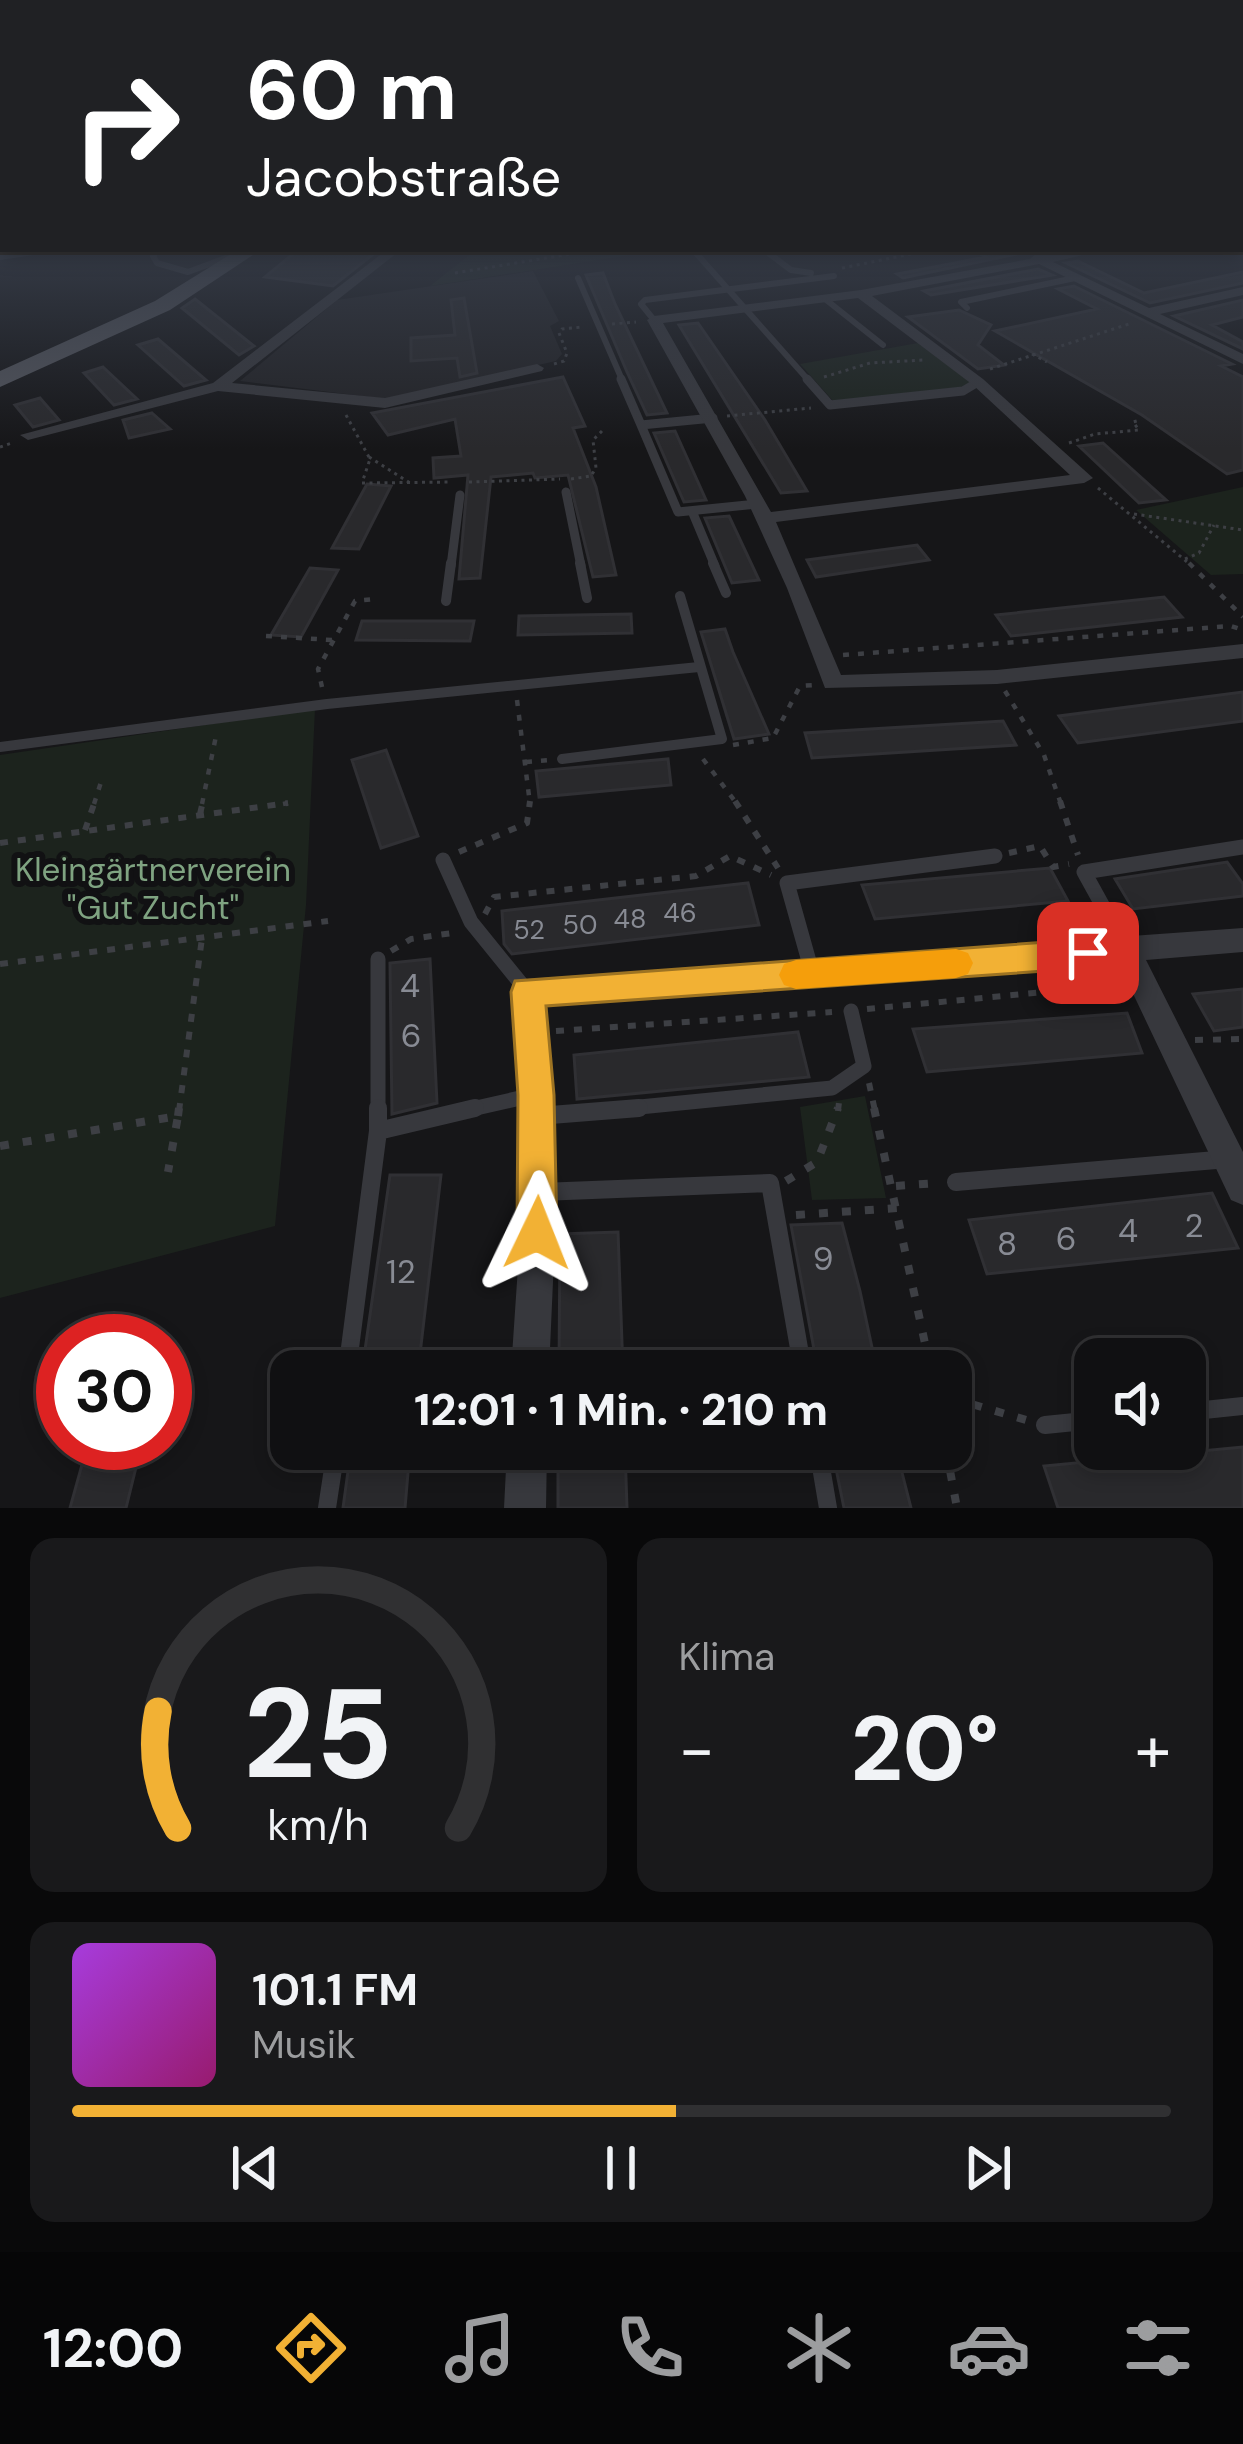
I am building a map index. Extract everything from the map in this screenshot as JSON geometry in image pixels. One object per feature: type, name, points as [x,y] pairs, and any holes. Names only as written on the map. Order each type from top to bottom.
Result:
[{"type":"main road","points":[[0,380],[156,308]]},
{"type":"street","points":[[218,386],[312,308]]},
{"type":"street","points":[[765,308],[653,320],[715,417],[761,511],[833,683],[997,677],[1243,651]]},
{"type":"street","points":[[880,308],[966,373],[1084,478]]},
{"type":"street","points":[[1137,308],[1243,360]]},
{"type":"street","points":[[1150,315],[1176,308]]},
{"type":"street","points":[[28,435],[218,386],[386,403],[537,368]]},
{"type":"street","points":[[761,511],[1084,478]]},
{"type":"street","points":[[531,1350],[540,1192],[527,992],[1243,940]]},
{"type":"street","points":[[1127,950],[1236,1173]]},
{"type":"street","points":[[525,1508],[526,1470]]},
{"type":"lane","points":[[591,308],[678,512],[761,511]]},
{"type":"lane","points":[[644,308],[653,320]]},
{"type":"lane","points":[[746,308],[830,405],[963,391],[966,373]]},
{"type":"lane","points":[[837,308],[883,345]]},
{"type":"lane","points":[[641,425],[715,417]]},
{"type":"lane","points":[[566,492],[587,598]]},
{"type":"lane","points":[[446,601],[460,495]]},
{"type":"lane","points":[[692,511],[726,593]]},
{"type":"lane","points":[[562,759],[722,740],[680,596]]},
{"type":"lane","points":[[0,747],[327,704],[699,667]]},
{"type":"lane","points":[[1127,950],[1084,872],[1243,848]]},
{"type":"lane","points":[[812,974],[787,884],[995,856]]},
{"type":"lane","points":[[442,860],[476,930],[527,992]]},
{"type":"lane","points":[[350,1350],[378,1131],[378,959]]},
{"type":"lane","points":[[378,1131],[536,1106],[766,1098],[832,1088],[864,1066],[851,1011]]},
{"type":"lane","points":[[956,1182],[1236,1173]]},
{"type":"lane","points":[[540,1192],[770,1183],[799,1350]]},
{"type":"lane","points":[[1206,1410],[1243,1406]]},
{"type":"lane","points":[[1045,1425],[1074,1422]]},
{"type":"lane","points":[[327,1508],[333,1470]]},
{"type":"lane","points":[[822,1470],[828,1508]]},
{"type":"path","points":[[809,381],[888,360],[966,373],[1004,366],[1150,315]]},
{"type":"path","points":[[1032,354],[1047,362]]},
{"type":"path","points":[[336,398],[369,457],[410,483]]},
{"type":"path","points":[[715,417],[798,410]]},
{"type":"path","points":[[1056,449],[1095,434],[1139,430],[1133,422],[1141,419]]},
{"type":"path","points":[[369,457],[361,484],[591,476],[596,468],[593,440],[603,430]]},
{"type":"path","points":[[1084,478],[1134,514],[1243,617]]},
{"type":"path","points":[[1134,514],[1243,530]]},
{"type":"path","points":[[1185,559],[1199,553],[1214,525]]},
{"type":"path","points":[[327,704],[318,669],[355,601],[375,599]]},
{"type":"path","points":[[824,657],[1231,626],[1243,630]]},
{"type":"path","points":[[266,636],[333,640]]},
{"type":"path","points":[[997,677],[1044,755],[1084,872]]},
{"type":"path","points":[[722,740],[731,745],[773,738],[800,686],[833,683]]},
{"type":"path","points":[[442,860],[526,823],[531,808],[514,685]]},
{"type":"path","points":[[200,814],[216,736]]},
{"type":"path","points":[[690,743],[747,817],[787,884]]},
{"type":"path","points":[[526,762],[562,759]]},
{"type":"path","points":[[86,830],[102,778]]},
{"type":"path","points":[[0,843],[288,803]]},
{"type":"path","points":[[995,856],[1040,846],[1053,867],[1063,865]]},
{"type":"path","points":[[378,959],[411,939],[476,930],[494,897],[696,876],[730,856],[787,884]]},
{"type":"path","points":[[0,964],[328,921]]},
{"type":"path","points":[[168,1172],[202,937]]},
{"type":"path","points":[[1217,1042],[1243,1039]]},
{"type":"path","points":[[864,1066],[928,1350]]},
{"type":"path","points":[[770,1183],[796,1180],[815,1162],[831,1138],[848,1080]]},
{"type":"path","points":[[0,1146],[178,1116]]},
{"type":"path","points":[[893,1186],[956,1182]]},
{"type":"path","points":[[775,1217],[898,1208]]},
{"type":"path","points":[[972,1404],[1045,1425]]},
{"type":"path","points":[[950,1470],[957,1508]]},
{"type":"shaded area","points":[[327,308],[552,308],[559,321],[550,326],[562,354],[556,361],[386,399],[240,381]]},
{"type":"green space","points":[[918,343],[970,382],[965,387],[835,403],[800,364]]},
{"type":"green space","points":[[1243,487],[1243,574],[1211,575],[1136,510]]},
{"type":"green space","name":"Kleingärtnerverein \"Gut Zucht\"","points":[[315,709],[306,905],[275,1226],[0,1298],[0,755]]},
{"type":"green space","points":[[865,1096],[886,1198],[812,1200],[800,1107]]},
{"type":"building","points":[[182,308],[207,308],[254,346],[239,355]]},
{"type":"building","points":[[452,308],[466,308],[477,373],[460,377],[457,358],[411,361],[411,338],[455,335]]},
{"type":"building","points":[[600,308],[617,308],[667,413],[647,415]]},
{"type":"building","points":[[1119,308],[1232,364],[1221,366],[1243,377],[1243,470],[1227,474],[1142,415],[995,331]]},
{"type":"building","points":[[1207,308],[1243,308],[1243,317],[1212,325],[1243,342],[1243,349],[1174,316]]},
{"type":"building","points":[[959,310],[991,325],[978,345],[1004,365],[978,369],[908,317]]},
{"type":"building","points":[[698,323],[807,491],[781,493],[679,325]]},
{"type":"building","points":[[158,339],[206,380],[184,386],[138,345]]},
{"type":"building","points":[[103,367],[137,399],[114,405],[84,373]]},
{"type":"building","points":[[563,377],[585,426],[573,428],[596,487],[616,575],[593,577],[568,475],[535,478],[533,473],[491,477],[480,578],[459,579],[468,475],[434,478],[433,458],[461,456],[455,419],[388,435],[372,413]]},
{"type":"building","points":[[40,398],[59,420],[33,427],[15,405]]},
{"type":"building","points":[[152,413],[170,429],[129,438],[123,420]]},
{"type":"building","points":[[675,431],[706,500],[684,502],[654,433]]},
{"type":"building","points":[[1103,443],[1166,500],[1139,503],[1079,446]]},
{"type":"building","points":[[367,484],[391,486],[359,549],[332,548]]},
{"type":"building","points":[[729,516],[759,580],[732,583],[705,518]]},
{"type":"building","points":[[917,545],[929,560],[816,577],[807,560]]},
{"type":"building","points":[[310,568],[338,570],[301,637],[271,635]]},
{"type":"building","points":[[1164,597],[1182,617],[1011,636],[996,615]]},
{"type":"building","points":[[631,614],[632,633],[518,635],[519,616]]},
{"type":"building","points":[[362,621],[474,621],[470,641],[356,640]]},
{"type":"building","points":[[725,629],[769,734],[734,739],[701,632]]},
{"type":"building","points":[[1243,692],[1243,721],[1078,743],[1059,716]]},
{"type":"building","points":[[1003,721],[1016,745],[812,758],[805,733]]},
{"type":"building","points":[[386,750],[418,836],[381,848],[352,760]]},
{"type":"building","points":[[668,759],[671,785],[539,797],[536,771]]},
{"type":"building","points":[[1227,862],[1243,884],[1243,896],[1133,909],[1115,879]]},
{"type":"building","points":[[1050,868],[1068,901],[875,919],[862,885]]},
{"type":"building","points":[[748,883],[759,925],[512,954],[504,944],[502,911]]},
{"type":"building","points":[[430,959],[437,1103],[392,1114],[390,963]]},
{"type":"building","points":[[1243,989],[1243,1027],[1214,1031],[1193,994]]},
{"type":"building","points":[[1127,1013],[1142,1053],[927,1072],[913,1029]]},
{"type":"building","points":[[798,1032],[809,1077],[577,1099],[574,1055]]},
{"type":"building","points":[[390,1175],[441,1175],[420,1350],[365,1350]]},
{"type":"building","points":[[1212,1193],[1238,1248],[987,1274],[969,1220]]},
{"type":"building","points":[[842,1223],[873,1350],[814,1350],[791,1225]]},
{"type":"building","points":[[618,1232],[622,1350],[559,1350],[560,1234]]},
{"type":"building","points":[[1243,1447],[1243,1508],[1058,1508],[1044,1466],[1074,1463],[1074,1470],[1206,1470],[1206,1451]]},
{"type":"building","points":[[81,1470],[135,1470],[126,1508],[70,1508]]},
{"type":"building","points":[[348,1470],[408,1470],[405,1508],[343,1508]]},
{"type":"building","points":[[558,1470],[626,1470],[627,1508],[558,1508]]},
{"type":"building","points":[[836,1470],[901,1470],[911,1508],[844,1508]]},
{"type":"slow traffic","points":[[796,975],[956,963]]},
{"type":"route","points":[[537,1233],[536,1095],[527,992],[1088,953]]}]
